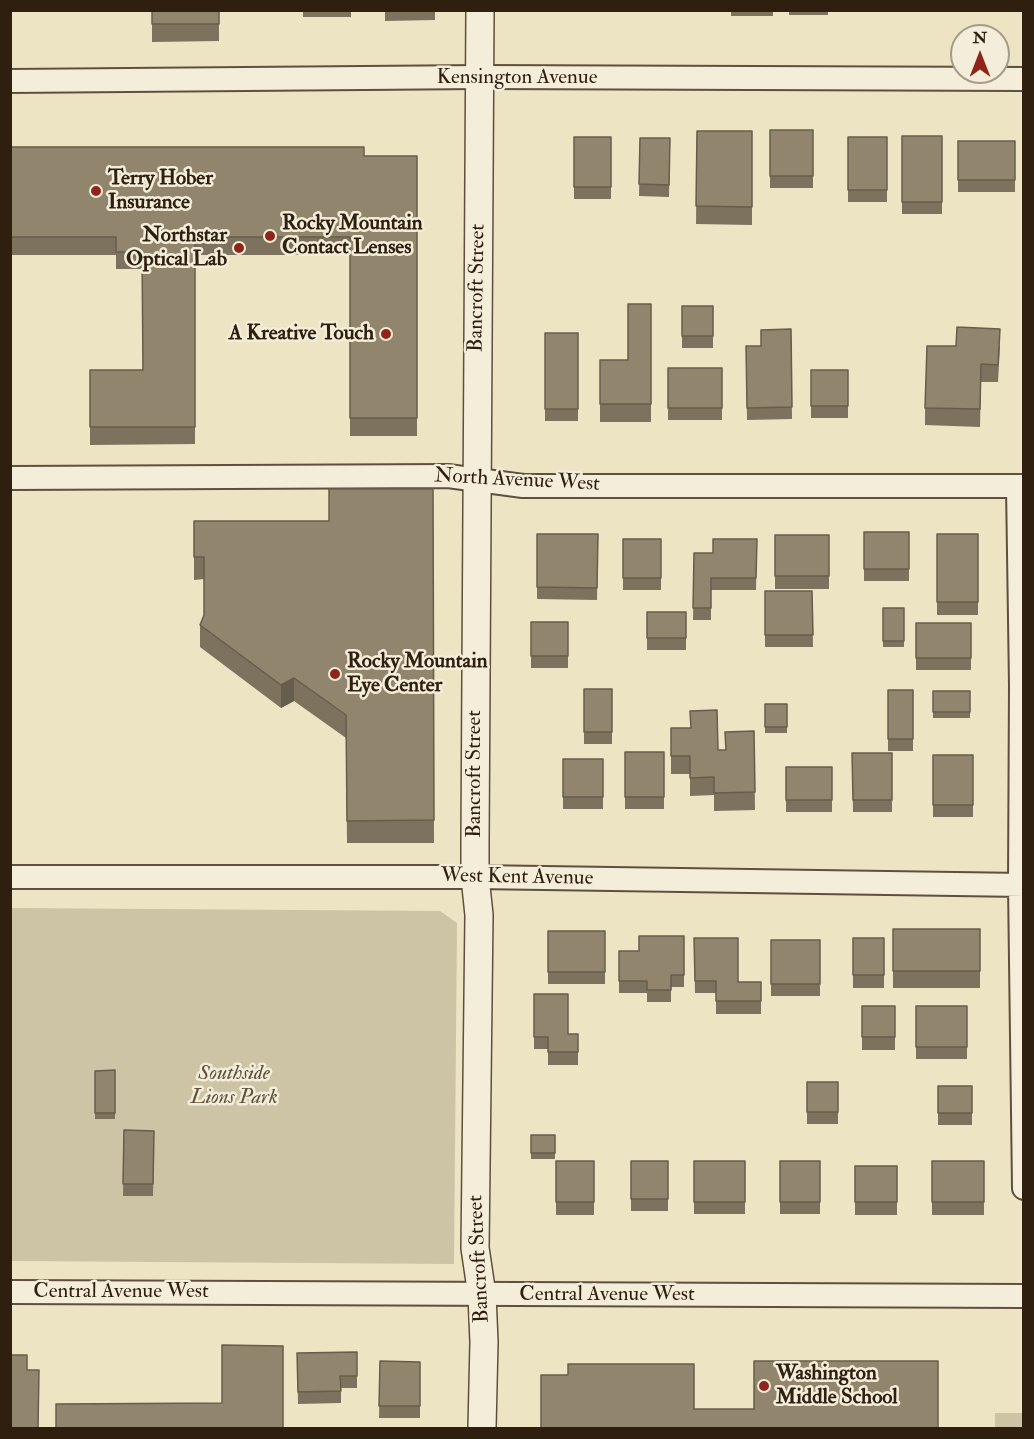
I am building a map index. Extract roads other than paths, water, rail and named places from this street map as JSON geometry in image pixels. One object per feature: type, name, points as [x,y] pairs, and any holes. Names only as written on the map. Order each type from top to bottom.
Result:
[{"type":"street","name":"Bancroft Street","points":[[480,10],[475,877],[479,915],[475,1248],[482,1295],[484,1342],[482,1428]]},
{"type":"street","name":"Kensington Avenue","points":[[10,81],[481,77],[1023,79]]},
{"type":"street","name":"North Avenue West","points":[[10,478],[448,476],[523,486],[1021,486]]},
{"type":"street","points":[[1021,486],[1023,1188]]},
{"type":"street","name":"West Kent Avenue","points":[[10,876],[475,877],[1022,885]]},
{"type":"street","name":"Central Avenue West","points":[[10,1292],[1023,1296]]},
{"type":"place","name":"Terry Hober Insurance","points":[[96,191]]},
{"type":"place","name":"Rocky Mountain Contact Lenses","points":[[270,236]]},
{"type":"place","name":"Northstar Optical Lab","points":[[239,248]]},
{"type":"place","name":"A Kreative Touch","points":[[386,334]]},
{"type":"place","name":"Rocky Mountain Eye Center","points":[[335,674]]},
{"type":"place","name":"Washington Middle School","points":[[764,1386]]},
{"type":"park label","name":"Southside Lions Park","points":[[234,1086]]}]
